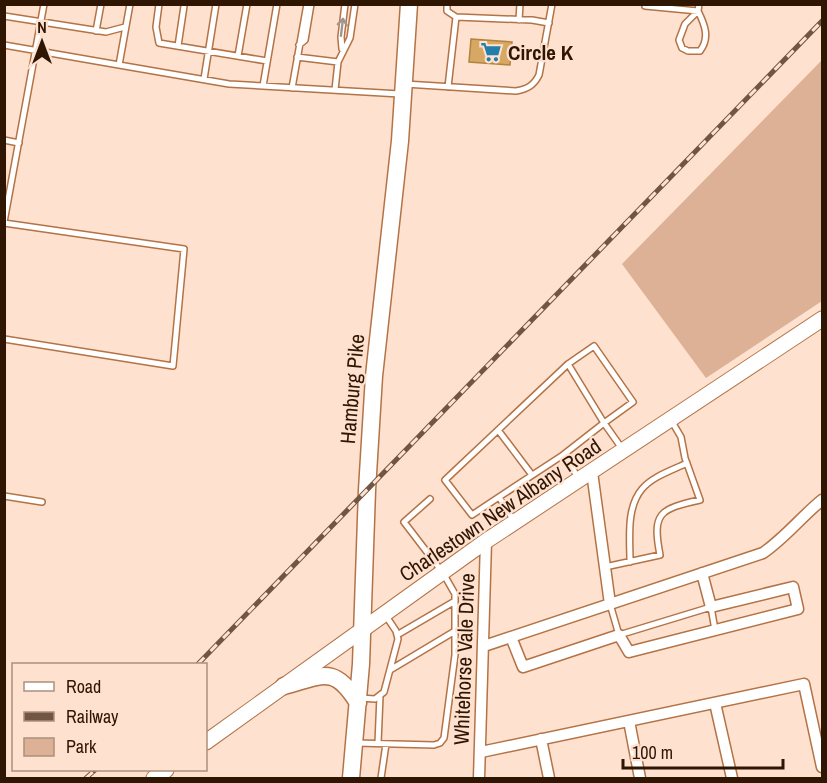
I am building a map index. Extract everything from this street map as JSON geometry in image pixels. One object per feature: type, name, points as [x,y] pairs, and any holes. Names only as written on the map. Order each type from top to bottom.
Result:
[{"type":"main road","name":"Hamburg Pike","points":[[352,778],[374,376],[400,141],[409,4]]},
{"type":"main road","name":"Charlestown New Albany Road","points":[[207,741],[515,522],[822,320]]},
{"type":"main road","points":[[284,686],[323,676],[332,676],[346,686],[358,700]]},
{"type":"street","points":[[586,476],[605,567],[610,604]]},
{"type":"street","points":[[483,646],[763,553],[781,541],[801,517],[822,500]]},
{"type":"street","name":"Whitehorse Vale Drive","points":[[479,778],[486,542]]},
{"type":"street","points":[[512,637],[523,667],[619,635],[629,652],[798,609],[793,587],[711,607],[702,573]]},
{"type":"street","points":[[481,752],[804,684],[822,767]]},
{"type":"street","points":[[716,703],[732,778]]},
{"type":"street","points":[[629,721],[640,778]]},
{"type":"street","points":[[541,739],[549,778]]},
{"type":"lane","points":[[4,339],[173,366],[184,249],[4,223],[44,4]]},
{"type":"lane","points":[[96,31],[101,4]]},
{"type":"lane","points":[[119,65],[130,4]]},
{"type":"lane","points":[[159,4],[156,27],[159,43],[267,61]]},
{"type":"lane","points":[[204,80],[216,4]]},
{"type":"lane","points":[[238,56],[247,4]]},
{"type":"lane","points":[[263,86],[277,4]]},
{"type":"lane","points":[[292,88],[309,4]]},
{"type":"lane","points":[[342,50],[341,37],[345,4]]},
{"type":"lane","points":[[335,90],[338,62],[350,38],[355,4]]},
{"type":"lane","points":[[447,4],[447,11],[456,17],[549,23]]},
{"type":"lane","points":[[519,20],[520,4]]},
{"type":"lane","points":[[4,45],[204,80],[263,86],[335,90],[448,87],[516,91],[529,88],[537,80],[552,4]]},
{"type":"lane","points":[[698,11],[685,24],[679,40],[682,48],[688,51],[700,51],[705,44],[706,26],[698,11],[699,4]]},
{"type":"lane","points":[[178,46],[184,6]]},
{"type":"lane","points":[[645,6],[698,11]]},
{"type":"lane","points":[[4,16],[106,32],[125,27]]},
{"type":"lane","points":[[448,87],[456,17]]},
{"type":"lane","points":[[297,57],[338,62]]},
{"type":"lane","points":[[4,140],[19,142]]},
{"type":"lane","points":[[594,346],[633,402],[604,423],[563,455],[472,515],[445,480],[568,364],[594,346]]},
{"type":"lane","points":[[568,364],[624,451]]},
{"type":"lane","points":[[605,567],[660,555],[656,522],[663,514],[679,504],[700,500],[681,438],[671,420]]},
{"type":"lane","points":[[498,430],[532,475]]},
{"type":"lane","points":[[563,455],[586,476]]},
{"type":"lane","points":[[630,562],[631,513],[642,489],[657,477],[687,463]]},
{"type":"lane","points":[[4,496],[42,502]]},
{"type":"lane","points":[[499,498],[515,522]]},
{"type":"lane","points":[[354,743],[434,745],[440,743],[444,738],[455,655],[455,594],[443,573],[404,522],[430,499]]},
{"type":"lane","points":[[397,635],[455,601]]},
{"type":"lane","points":[[610,604],[619,635],[711,607],[716,630]]},
{"type":"lane","points":[[358,700],[375,699],[384,692],[397,635],[384,614]]},
{"type":"lane","points":[[390,670],[455,631]]},
{"type":"lane","points":[[378,743],[380,696]]},
{"type":"lane","points":[[381,778],[386,744]]},
{"type":"green space","points":[[822,60],[822,301],[706,378],[622,264]]},
{"type":"building","name":"Circle K","points":[[471,39],[512,42],[510,65],[469,62]]},
{"type":"railway","points":[[199,663],[822,21]]},
{"type":"railway","points":[[86,778],[94,771]]},
{"type":"place","name":"Circle K","points":[[491,52]]}]
